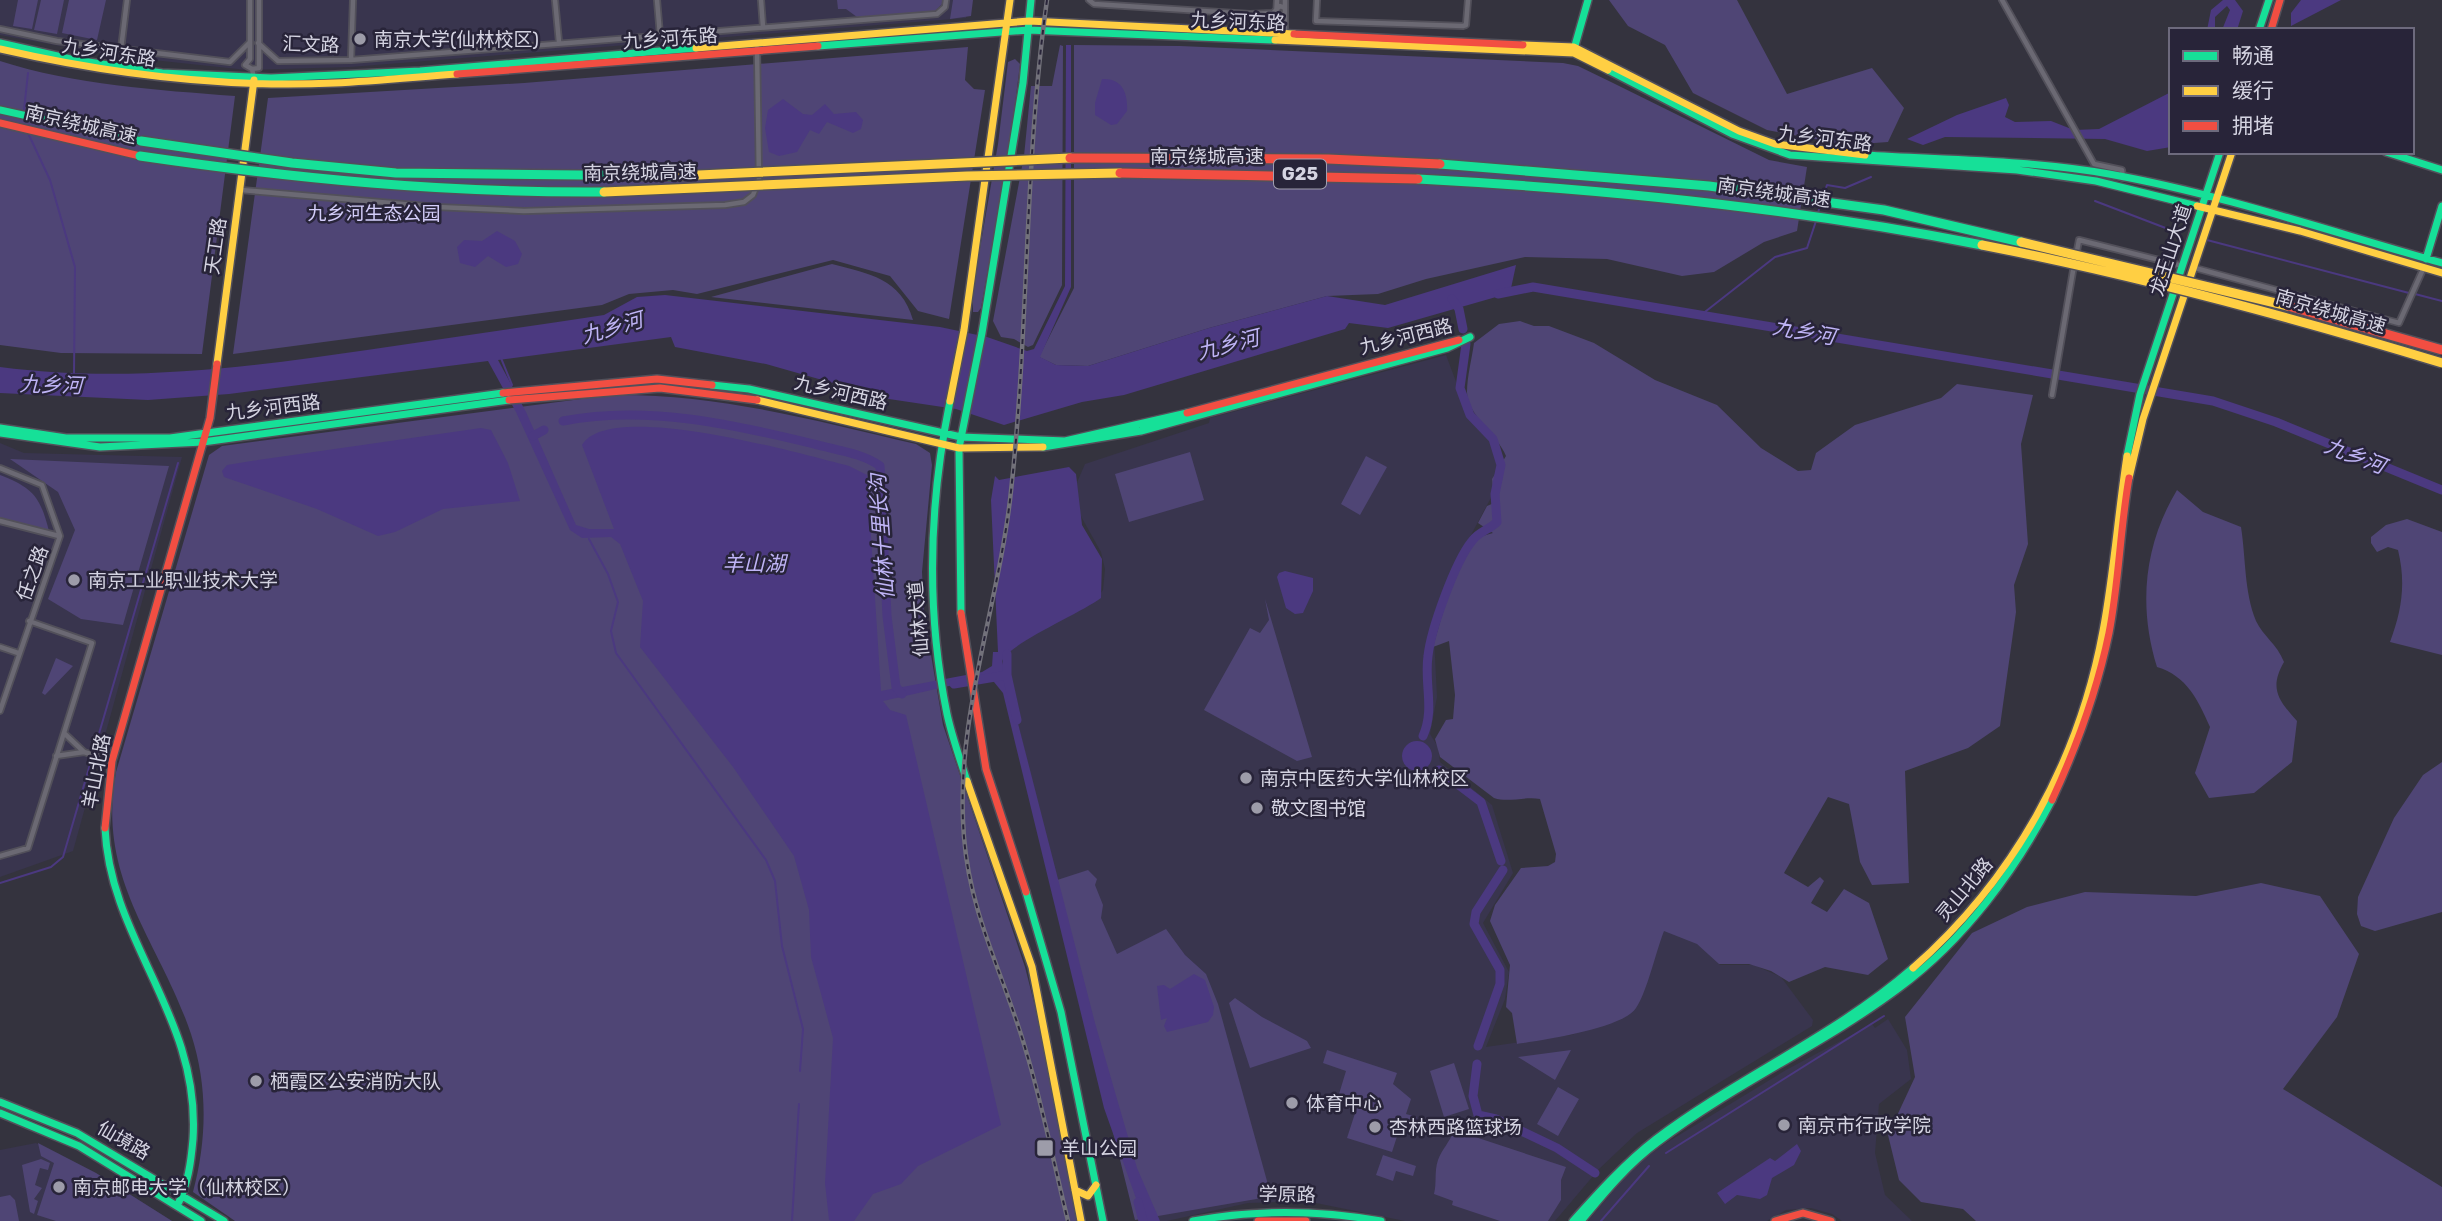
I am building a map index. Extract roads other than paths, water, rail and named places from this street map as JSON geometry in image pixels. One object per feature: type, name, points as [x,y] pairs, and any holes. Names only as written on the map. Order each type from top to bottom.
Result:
[{"type":"main road","name":"仙林大道","points":[[1010,0],[964,330],[940,444],[933,503],[931,590],[944,693],[967,785],[1032,967],[1081,1221]]},
{"type":"main road","points":[[1031,0],[1023,83],[982,333],[959,448],[958,578],[968,673],[989,779],[1045,951],[1061,1012],[1103,1221]]},
{"type":"main road","points":[[1574,50],[1588,0]]},
{"type":"main road","points":[[2260,28],[2269,0]]},
{"type":"main road","points":[[2272,28],[2280,0]]},
{"type":"main road","name":"九乡河东路","points":[[0,49],[74,66],[135,75],[333,78],[1028,25],[1574,50],[1739,131],[1804,151],[2026,164],[2123,177],[2216,200],[2425,262],[2442,273]]},
{"type":"main road","name":"九乡河东路","points":[[0,43],[75,60],[162,73],[334,83],[1007,26]]},
{"type":"main road","name":"九乡河东路","points":[[1574,50],[1732,134],[1758,146],[1790,155],[2017,170],[2096,181],[2212,212],[2425,262],[2442,263]]},
{"type":"main road","name":"天工路","points":[[209,418],[254,77]]},
{"type":"main road","name":"南京绕城高速","points":[[2,111],[141,141],[292,163],[396,173],[653,177],[1069,158],[1328,159],[1475,165],[1709,186],[1910,216],[2266,299],[2442,350]]},
{"type":"main road","name":"南京绕城高速","points":[[3,124],[140,156],[291,178],[410,188],[655,192],[1071,173],[1329,173],[1489,181],[1709,200],[1882,225],[2226,299],[2442,363]]},
{"type":"main road","name":"龙王山大道","points":[[2134,412],[2219,154]]},
{"type":"main road","name":"龙王山大道","points":[[2146,417],[2231,154]]},
{"type":"main road","points":[[2392,154],[2442,170]]},
{"type":"main road","points":[[2425,262],[2442,206]]},
{"type":"main road","name":"九乡河西路","points":[[0,433],[100,447],[205,438],[498,398],[657,379],[749,390],[961,437],[1065,441],[1115,431],[1471,338],[1447,348],[1141,431],[1063,446],[959,448],[748,398],[660,388],[536,394]]},
{"type":"main road","name":"灵山北路","points":[[1573,1221],[1598,1189],[1642,1148],[1689,1114],[1833,1028],[1885,993],[1958,925],[2010,861],[2057,779],[2088,698],[2103,630],[2124,463],[2134,412]]},
{"type":"main road","name":"灵山北路","points":[[1581,1221],[1606,1189],[1645,1152],[1700,1114],[1889,997],[1956,936],[1989,899],[2025,848],[2051,804],[2079,742],[2102,663],[2131,468],[2146,417]]},
{"type":"main road","name":"羊山北路","points":[[177,1206],[183,1195],[195,1127],[192,1075],[178,1027],[115,889],[104,829],[105,800],[107,759],[209,418]]},
{"type":"main road","name":"九乡河西路","points":[[0,428],[66,438],[205,438]]},
{"type":"main road","name":"仙境路","points":[[0,1102],[77,1133],[224,1221]]},
{"type":"main road","name":"仙境路","points":[[0,1113],[30,1122],[75,1144],[201,1221]]},
{"type":"main road","points":[[1075,1190],[1086,1196],[1093,1193],[1096,1185]]},
{"type":"main road","name":"学原路","points":[[1193,1221],[1242,1211],[1282,1209],[1381,1221]]},
{"type":"main road","points":[[1775,1221],[1795,1213],[1807,1212],[1831,1221]]},
{"type":"main road","name":"学原路","points":[[1258,1221],[1306,1221]]},
{"type":"street","points":[[121,49],[127,0]]},
{"type":"street","points":[[250,0],[250,55],[245,68],[254,77],[259,68],[259,0]]},
{"type":"street","points":[[351,60],[353,0]]},
{"type":"street","points":[[555,0],[559,42]]},
{"type":"street","points":[[657,0],[660,36]]},
{"type":"street","points":[[761,0],[763,27]]},
{"type":"street","name":"汇文路","points":[[258,43],[278,61],[351,60],[937,14],[945,7],[946,0]]},
{"type":"street","points":[[1089,0],[1094,4],[1250,15],[1277,11],[1280,6],[1285,8]]},
{"type":"street","points":[[1277,0],[1280,37]]},
{"type":"street","points":[[1280,37],[1285,0]]},
{"type":"street","points":[[1317,0],[1316,21],[1463,26],[1466,25],[1468,0]]},
{"type":"street","points":[[2002,0],[2073,122],[2094,164],[2122,170],[2123,177]]},
{"type":"street","points":[[0,29],[121,49],[230,62],[250,42]]},
{"type":"street","points":[[241,190],[437,207],[524,211],[693,207],[744,202],[752,195],[759,180],[757,48]]},
{"type":"street","points":[[2052,395],[2079,240],[2183,266]]},
{"type":"street","points":[[2195,268],[2399,323],[2413,297],[2425,262]]},
{"type":"street","name":"任之路","points":[[0,468],[42,485],[60,536],[0,711]]},
{"type":"street","points":[[0,521],[60,536]]},
{"type":"street","points":[[0,856],[29,848],[92,643],[29,621]]},
{"type":"street","points":[[0,647],[18,653]]},
{"type":"street","points":[[64,733],[84,752]]},
{"type":"street","points":[[56,756],[84,752],[107,759]]},
{"type":"water","points":[[2223,0],[2235,0],[2243,11],[2238,28],[2223,28],[2230,10],[2227,6],[2215,17],[2215,28],[2207,28],[2211,10]]},
{"type":"water","points":[[2301,0],[2341,0],[2291,26],[2291,13]]},
{"type":"water","name":"羊山湖","points":[[1066,45],[1071,45],[1071,287],[1040,357],[1056,365],[1088,366],[1209,328],[1327,296],[1385,305],[1516,265],[1510,293],[1388,328],[1349,323],[1345,329],[1124,395],[1082,402],[1004,425],[956,409],[889,399],[766,364],[675,347],[671,337],[498,360],[526,412],[576,525],[589,529],[614,529],[582,445],[599,432],[629,427],[666,428],[709,434],[792,451],[849,466],[867,475],[881,691],[982,672],[992,666],[993,652],[998,652],[991,500],[995,476],[999,480],[1069,467],[1076,474],[1082,525],[1102,559],[1101,598],[1032,637],[1002,661],[1095,1023],[1137,1168],[1160,1221],[1144,1221],[1104,1108],[1003,693],[994,682],[980,679],[883,701],[890,710],[906,715],[1001,1125],[918,1166],[901,1184],[873,1194],[854,1221],[832,1221],[829,1220],[825,1183],[833,1038],[811,957],[809,910],[794,856],[733,767],[640,647],[643,601],[620,544],[611,537],[582,538],[570,530],[516,412],[488,361],[229,394],[148,400],[0,393],[0,367],[92,374],[230,368],[604,315],[637,297],[665,295],[940,327],[987,337],[1027,351],[1034,349],[1065,286]]},
{"type":"water","points":[[1102,79],[1115,81],[1125,93],[1127,111],[1117,124],[1111,125],[1095,115],[1095,103]]},
{"type":"water","points":[[2169,93],[2169,147],[2147,151],[2105,139],[1945,137],[1923,145],[1907,139],[1957,115],[2006,98],[2009,105],[2005,117],[2015,122],[2051,121],[2074,130],[2099,129]]},
{"type":"water","points":[[783,99],[803,114],[812,115],[825,104],[834,114],[856,112],[863,120],[861,129],[853,133],[827,122],[819,134],[810,130],[797,152],[779,156],[769,152],[765,128],[768,110]]},
{"type":"water","points":[[497,231],[515,241],[522,254],[518,264],[506,267],[488,256],[475,267],[460,263],[457,247],[464,240],[482,241]]},
{"type":"water","points":[[481,428],[491,430],[508,463],[520,501],[443,509],[395,532],[378,536],[317,509],[224,477],[222,471],[227,465]]},
{"type":"water","points":[[1285,571],[1313,578],[1313,591],[1303,613],[1295,614],[1286,608],[1277,577]]},
{"type":"water","points":[[1417,741],[1423,742],[1431,750],[1431,762],[1423,770],[1417,771],[1411,770],[1403,762],[1402,756],[1403,750],[1411,742]]},
{"type":"water","points":[[1194,974],[1205,980],[1214,1007],[1213,1015],[1208,1022],[1167,1032],[1164,1026],[1167,1018],[1161,1020],[1157,986],[1164,985],[1170,989]]},
{"type":"water","points":[[1797,1144],[1801,1151],[1794,1165],[1772,1178],[1767,1195],[1760,1199],[1737,1195],[1725,1204],[1717,1193],[1770,1158],[1775,1161]]},
{"type":"waterway","points":[[24,110],[28,73]]},
{"type":"waterway","points":[[28,133],[50,180],[75,267],[74,374]]},
{"type":"waterway","points":[[1822,199],[1827,185],[1845,188],[1871,177]]},
{"type":"waterway","points":[[2095,201],[2176,232]]},
{"type":"waterway","points":[[1817,215],[1821,204]]},
{"type":"waterway","points":[[1701,315],[1775,257],[1807,248],[1816,221]]},
{"type":"waterway","points":[[2207,240],[2409,293]]},
{"type":"waterway","name":"九乡河","points":[[1498,294],[1533,287],[2213,401],[2276,422],[2442,490]]},
{"type":"waterway","points":[[2415,294],[2442,301]]},
{"type":"waterway","points":[[1452,299],[1459,309],[1463,329]]},
{"type":"waterway","points":[[1423,736],[1429,706],[1428,656],[1439,613],[1465,551],[1474,538],[1497,522],[1495,494],[1501,465],[1493,439],[1470,415],[1460,388],[1466,344]]},
{"type":"waterway","points":[[501,358],[512,385]]},
{"type":"waterway","name":"仙林十里长沟","points":[[563,421],[626,415],[689,419],[839,450],[880,466],[887,616],[896,687],[902,694]]},
{"type":"waterway","points":[[533,436],[544,430]]},
{"type":"waterway","points":[[0,883],[51,867],[63,857],[178,463]]},
{"type":"waterway","points":[[589,539],[608,574],[618,602],[611,631],[616,653],[766,860],[775,881],[782,946],[803,1029],[800,1071]]},
{"type":"waterway","name":"仙林十里长沟","points":[[1007,654],[1007,675],[1017,720]]},
{"type":"waterway","name":"仙林十里长沟","points":[[954,684],[1007,675]]},
{"type":"waterway","points":[[1439,770],[1481,802],[1501,861]]},
{"type":"waterway","points":[[1478,1046],[1500,984],[1500,970],[1474,924],[1476,912],[1503,870]]},
{"type":"waterway","points":[[1666,1153],[1884,1016]]},
{"type":"waterway","points":[[1477,1064],[1473,1096],[1478,1115],[1496,1119],[1557,1148],[1595,1173]]},
{"type":"waterway","points":[[792,1221],[799,1104]]},
{"type":"waterway","points":[[1601,1221],[1649,1166]]},
{"type":"waterway","name":"仙林十里长沟","points":[[1138,1202],[1143,1221]]},
{"type":"railway","points":[[1047,0],[1034,123],[1021,368],[1011,491],[971,706],[963,793],[964,837],[973,893],[1032,1072],[1068,1221]]},
{"type":"place","name":"南京大学(仙林校区)","points":[[360,39]]},
{"type":"place","name":"南京工业职业技术大学","points":[[74,580]]},
{"type":"place","name":"南京中医药大学仙林校区","points":[[1246,778]]},
{"type":"place","name":"敬文图书馆","points":[[1257,808]]},
{"type":"place","name":"栖霞区公安消防大队","points":[[256,1081]]},
{"type":"place","name":"体育中心","points":[[1292,1103]]},
{"type":"place","name":"南京市行政学院","points":[[1784,1125]]},
{"type":"place","name":"杏林西路篮球场","points":[[1375,1127]]},
{"type":"place","name":"羊山公园","points":[[1045,1148]]},
{"type":"place","name":"南京邮电大学（仙林校区）","points":[[59,1187]]},
{"type":"park label","name":"九乡河生态公园","points":[[374,213]]}]
